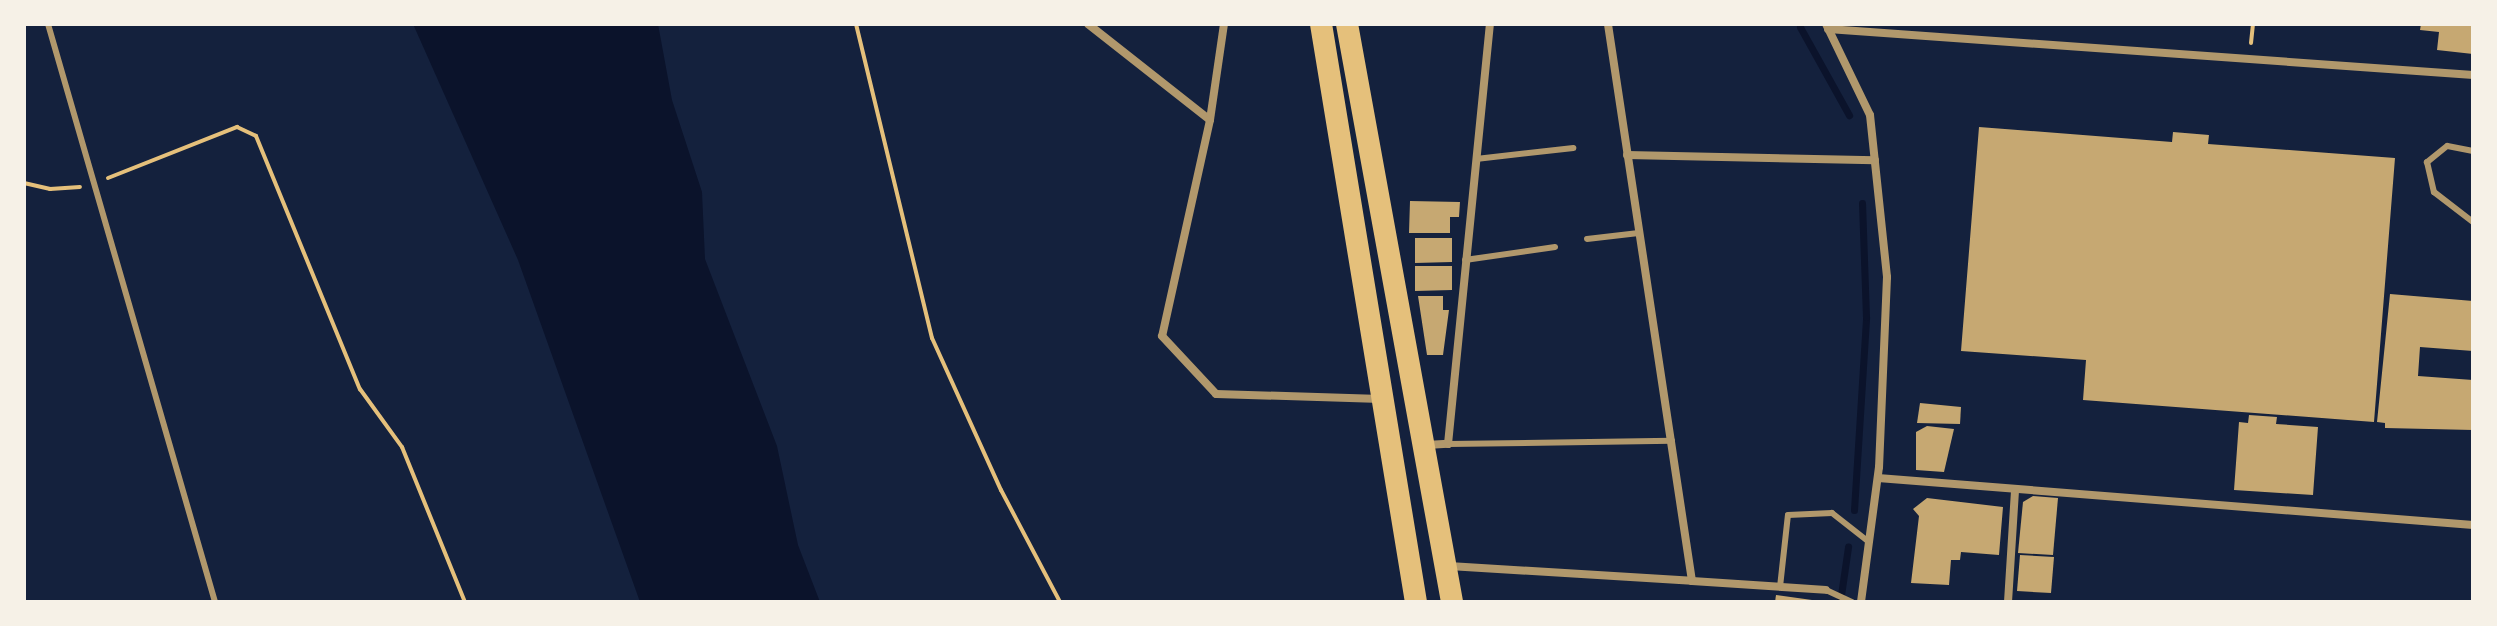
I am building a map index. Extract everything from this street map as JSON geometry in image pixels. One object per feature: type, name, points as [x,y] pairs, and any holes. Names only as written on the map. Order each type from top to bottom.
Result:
[{"type":"highway","points":[[1321,24],[1416,602]]},
{"type":"highway","points":[[1347,24],[1421,445],[1452,602]]},
{"type":"street","points":[[1088,24],[1210,120]]},
{"type":"street","points":[[1224,24],[1210,120],[1162,336],[1216,394],[1382,399]]},
{"type":"street","points":[[1421,445],[1448,444],[1490,24]]},
{"type":"street","points":[[1608,24],[1692,581]]},
{"type":"street","points":[[1827,27],[2473,75]]},
{"type":"street","points":[[1827,27],[1870,115],[1887,277],[1878,478],[1861,602]]},
{"type":"street","points":[[1627,155],[1875,160]]},
{"type":"street","points":[[1878,478],[2473,525]]},
{"type":"street","points":[[2008,602],[2015,491]]},
{"type":"street","points":[[1445,565],[1826,590]]},
{"type":"lane","points":[[48,24],[215,602]]},
{"type":"lane","points":[[2473,151],[2447,146],[2427,162],[2434,192],[2473,222]]},
{"type":"lane","points":[[1476,159],[1573,148]]},
{"type":"lane","points":[[1587,239],[1639,233]]},
{"type":"lane","points":[[1465,260],[1555,247]]},
{"type":"lane","points":[[1448,444],[1672,441]]},
{"type":"lane","points":[[1780,587],[1788,515],[1832,513],[1869,542]]},
{"type":"lane","points":[[1826,590],[1852,602]]},
{"type":"path","points":[[856,24],[932,338],[1001,490],[1060,602]]},
{"type":"path","points":[[24,183],[50,189],[94,182],[237,127],[256,136],[360,389],[402,447],[465,602]]},
{"type":"water","points":[[413,24],[658,24],[672,100],[702,192],[705,259],[777,446],[798,545],[820,602],[640,602],[518,260]]},
{"type":"building","points":[[2421,24],[2473,24],[2473,54],[2437,50],[2439,32],[2420,30]]},
{"type":"building","points":[[1979,127],[2172,142],[2173,132],[2209,135],[2208,144],[2395,158],[2374,422],[2083,400],[2086,360],[1961,351]]},
{"type":"building","points":[[1410,201],[1460,202],[1459,217],[1450,217],[1450,233],[1409,233]]},
{"type":"building","points":[[1415,238],[1452,238],[1452,262],[1415,263]]},
{"type":"building","points":[[1415,266],[1452,266],[1452,290],[1415,291]]},
{"type":"building","points":[[2390,294],[2473,301],[2473,351],[2420,347],[2418,376],[2473,380],[2473,430],[2385,428],[2385,423],[2377,422]]},
{"type":"building","points":[[1418,296],[1443,296],[1443,310],[1449,310],[1443,355],[1427,355]]},
{"type":"building","points":[[1920,403],[1961,407],[1960,424],[1917,423]]},
{"type":"building","points":[[2249,415],[2277,417],[2276,424],[2318,427],[2313,495],[2234,490],[2239,422],[2248,423]]},
{"type":"building","points":[[1927,426],[1954,429],[1944,472],[1916,470],[1916,432]]},
{"type":"building","points":[[2033,496],[2058,498],[2053,555],[2018,553],[2023,502]]},
{"type":"building","points":[[1927,498],[2003,507],[1999,555],[1961,552],[1960,560],[1951,560],[1949,585],[1911,583],[1919,516],[1913,509]]},
{"type":"building","points":[[2020,555],[2054,557],[2051,593],[2017,591]]},
{"type":"building","points":[[1776,595],[1812,600],[1812,602],[1775,602]]},
{"type":"waterway","points":[[1800,27],[1849,115]]},
{"type":"waterway","points":[[1854,510],[1866,317],[1862,203]]},
{"type":"waterway","points":[[1840,602],[1848,547]]}]
